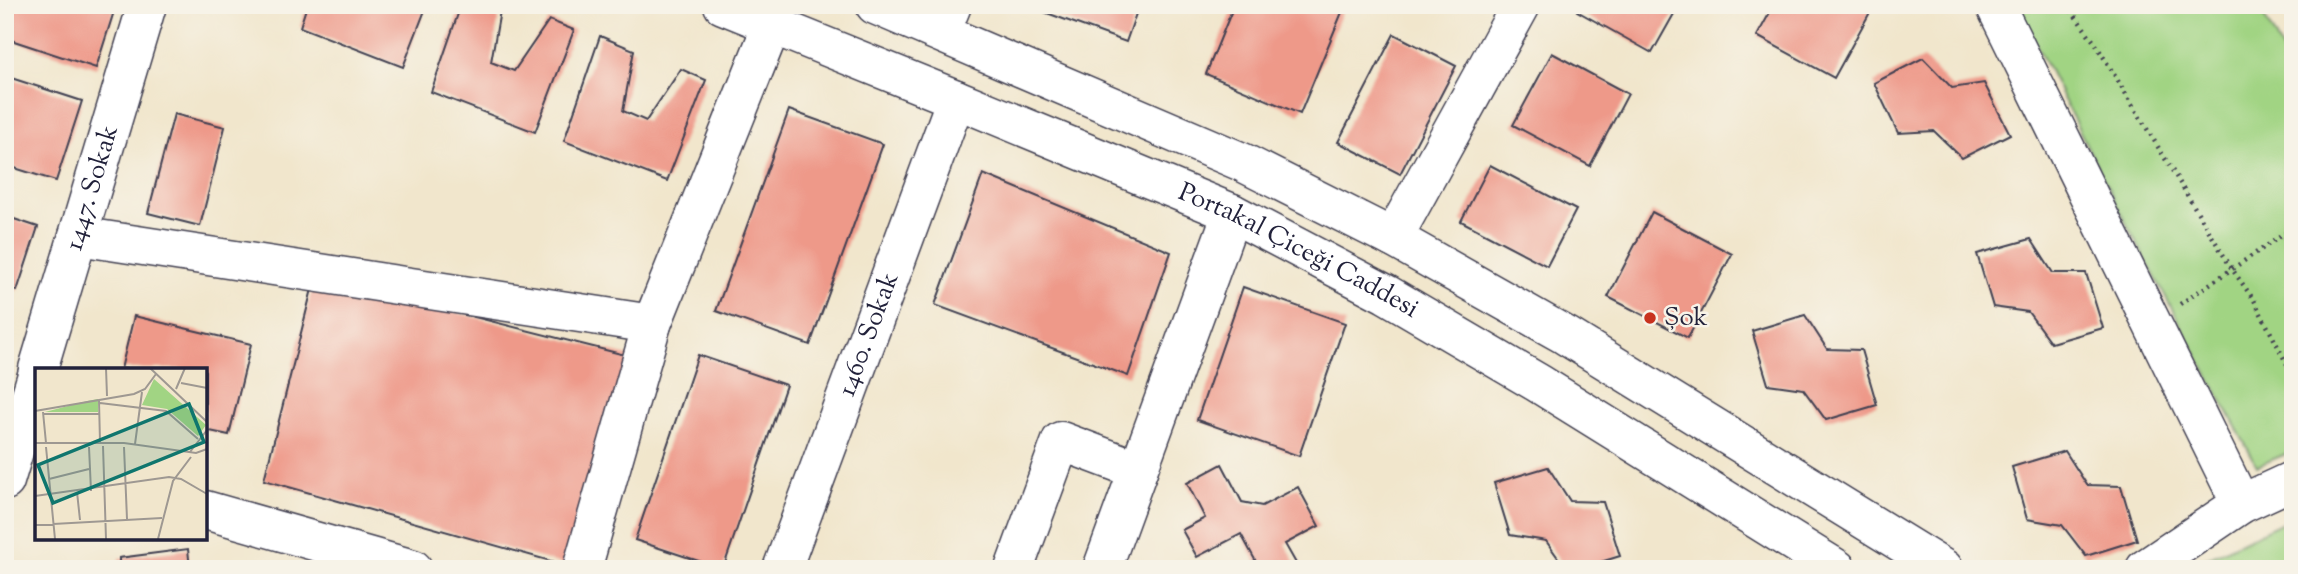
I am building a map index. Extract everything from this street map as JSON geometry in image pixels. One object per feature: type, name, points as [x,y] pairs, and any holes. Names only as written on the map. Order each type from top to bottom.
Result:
[{"type":"street","name":"1447. Sokak","points":[[38,368],[147,5]]},
{"type":"street","name":"Portakal Çiceği Caddesi","points":[[723,5],[1232,214],[1386,294],[1538,383],[1837,569]]},
{"type":"street","name":"Portakal Çiceği Caddesi","points":[[875,5],[947,19],[1393,238],[1565,335],[1944,569]]},
{"type":"street","points":[[1393,238],[1521,5]]},
{"type":"street","points":[[1995,5],[2242,504]]},
{"type":"street","points":[[582,569],[652,324],[772,25]]},
{"type":"street","name":"1460. Sokak","points":[[782,569],[956,99]]},
{"type":"street","points":[[1102,569],[1232,214]]},
{"type":"street","points":[[78,236],[652,324]]},
{"type":"street","points":[[15,463],[35,383]]},
{"type":"street","points":[[1014,569],[1061,440],[1138,470]]},
{"type":"street","points":[[2145,569],[2242,504],[2293,480]]},
{"type":"street","points":[[206,510],[372,563],[413,569]]},
{"type":"path","points":[[2067,5],[2095,43],[2232,269],[2254,300],[2293,376]]},
{"type":"path","points":[[2169,312],[2287,232]]},
{"type":"green space","points":[[2016,5],[2258,5],[2293,71],[2293,451],[2257,466],[2127,225]]},
{"type":"green space","points":[[2293,517],[2293,569],[2190,569],[2199,562]]},
{"type":"building","points":[[14,5],[116,5],[96,68],[5,38]]},
{"type":"building","points":[[307,5],[427,5],[403,67],[300,27]]},
{"type":"building","points":[[461,5],[501,5],[491,62],[514,71],[549,20],[574,30],[535,132],[431,92]]},
{"type":"building","points":[[1025,5],[1139,5],[1126,42]]},
{"type":"building","points":[[1234,5],[1345,5],[1300,114],[1206,74]]},
{"type":"building","points":[[1581,5],[1679,5],[1652,53],[1577,11]]},
{"type":"building","points":[[1774,5],[1874,5],[1834,78],[1757,36]]},
{"type":"building","points":[[1394,34],[1456,66],[1400,174],[1338,142]]},
{"type":"building","points":[[600,36],[634,50],[623,111],[646,121],[681,69],[706,80],[667,181],[564,141]]},
{"type":"building","points":[[1552,53],[1628,94],[1590,166],[1513,125]]},
{"type":"building","points":[[1923,58],[1952,88],[1984,83],[2010,134],[1962,158],[1934,131],[1898,133],[1874,83]]},
{"type":"building","points":[[5,76],[82,101],[56,181],[5,165]]},
{"type":"building","points":[[789,110],[883,144],[810,345],[716,311]]},
{"type":"building","points":[[174,114],[225,127],[200,226],[148,213]]},
{"type":"building","points":[[1490,165],[1576,210],[1547,266],[1461,221]]},
{"type":"building","points":[[983,174],[1171,252],[1128,376],[935,305]]},
{"type":"building","points":[[1652,212],[1732,254],[1688,338],[1608,297]]},
{"type":"building","points":[[5,216],[38,227],[17,291],[5,287]]},
{"type":"building","points":[[2031,239],[2053,273],[2086,273],[2103,328],[2051,343],[2028,312],[1993,307],[1977,254]]},
{"type":"building","points":[[315,277],[633,357],[579,569],[264,480]]},
{"type":"building","points":[[1243,287],[1345,323],[1299,456],[1197,420]]},
{"type":"building","points":[[1805,315],[1827,349],[1861,350],[1877,405],[1826,420],[1803,389],[1768,384],[1752,331]]},
{"type":"building","points":[[134,316],[251,344],[229,435],[206,430],[206,368],[121,368]]},
{"type":"building","points":[[698,355],[786,385],[723,569],[635,540]]},
{"type":"building","points":[[2065,451],[2087,485],[2121,486],[2137,540],[2086,556],[2062,525],[2027,519],[2012,467]]},
{"type":"building","points":[[1222,464],[1242,502],[1262,506],[1298,487],[1319,526],[1285,544],[1297,565],[1289,569],[1260,569],[1241,534],[1197,557],[1182,530],[1205,518],[1187,483]]},
{"type":"building","points":[[1548,467],[1570,501],[1603,502],[1620,556],[1578,569],[1566,569],[1546,541],[1510,535],[1494,483]]},
{"type":"building","points":[[188,549],[190,569],[119,569],[119,558]]},
{"type":"place","name":"Şok","points":[[1650,318]]}]
